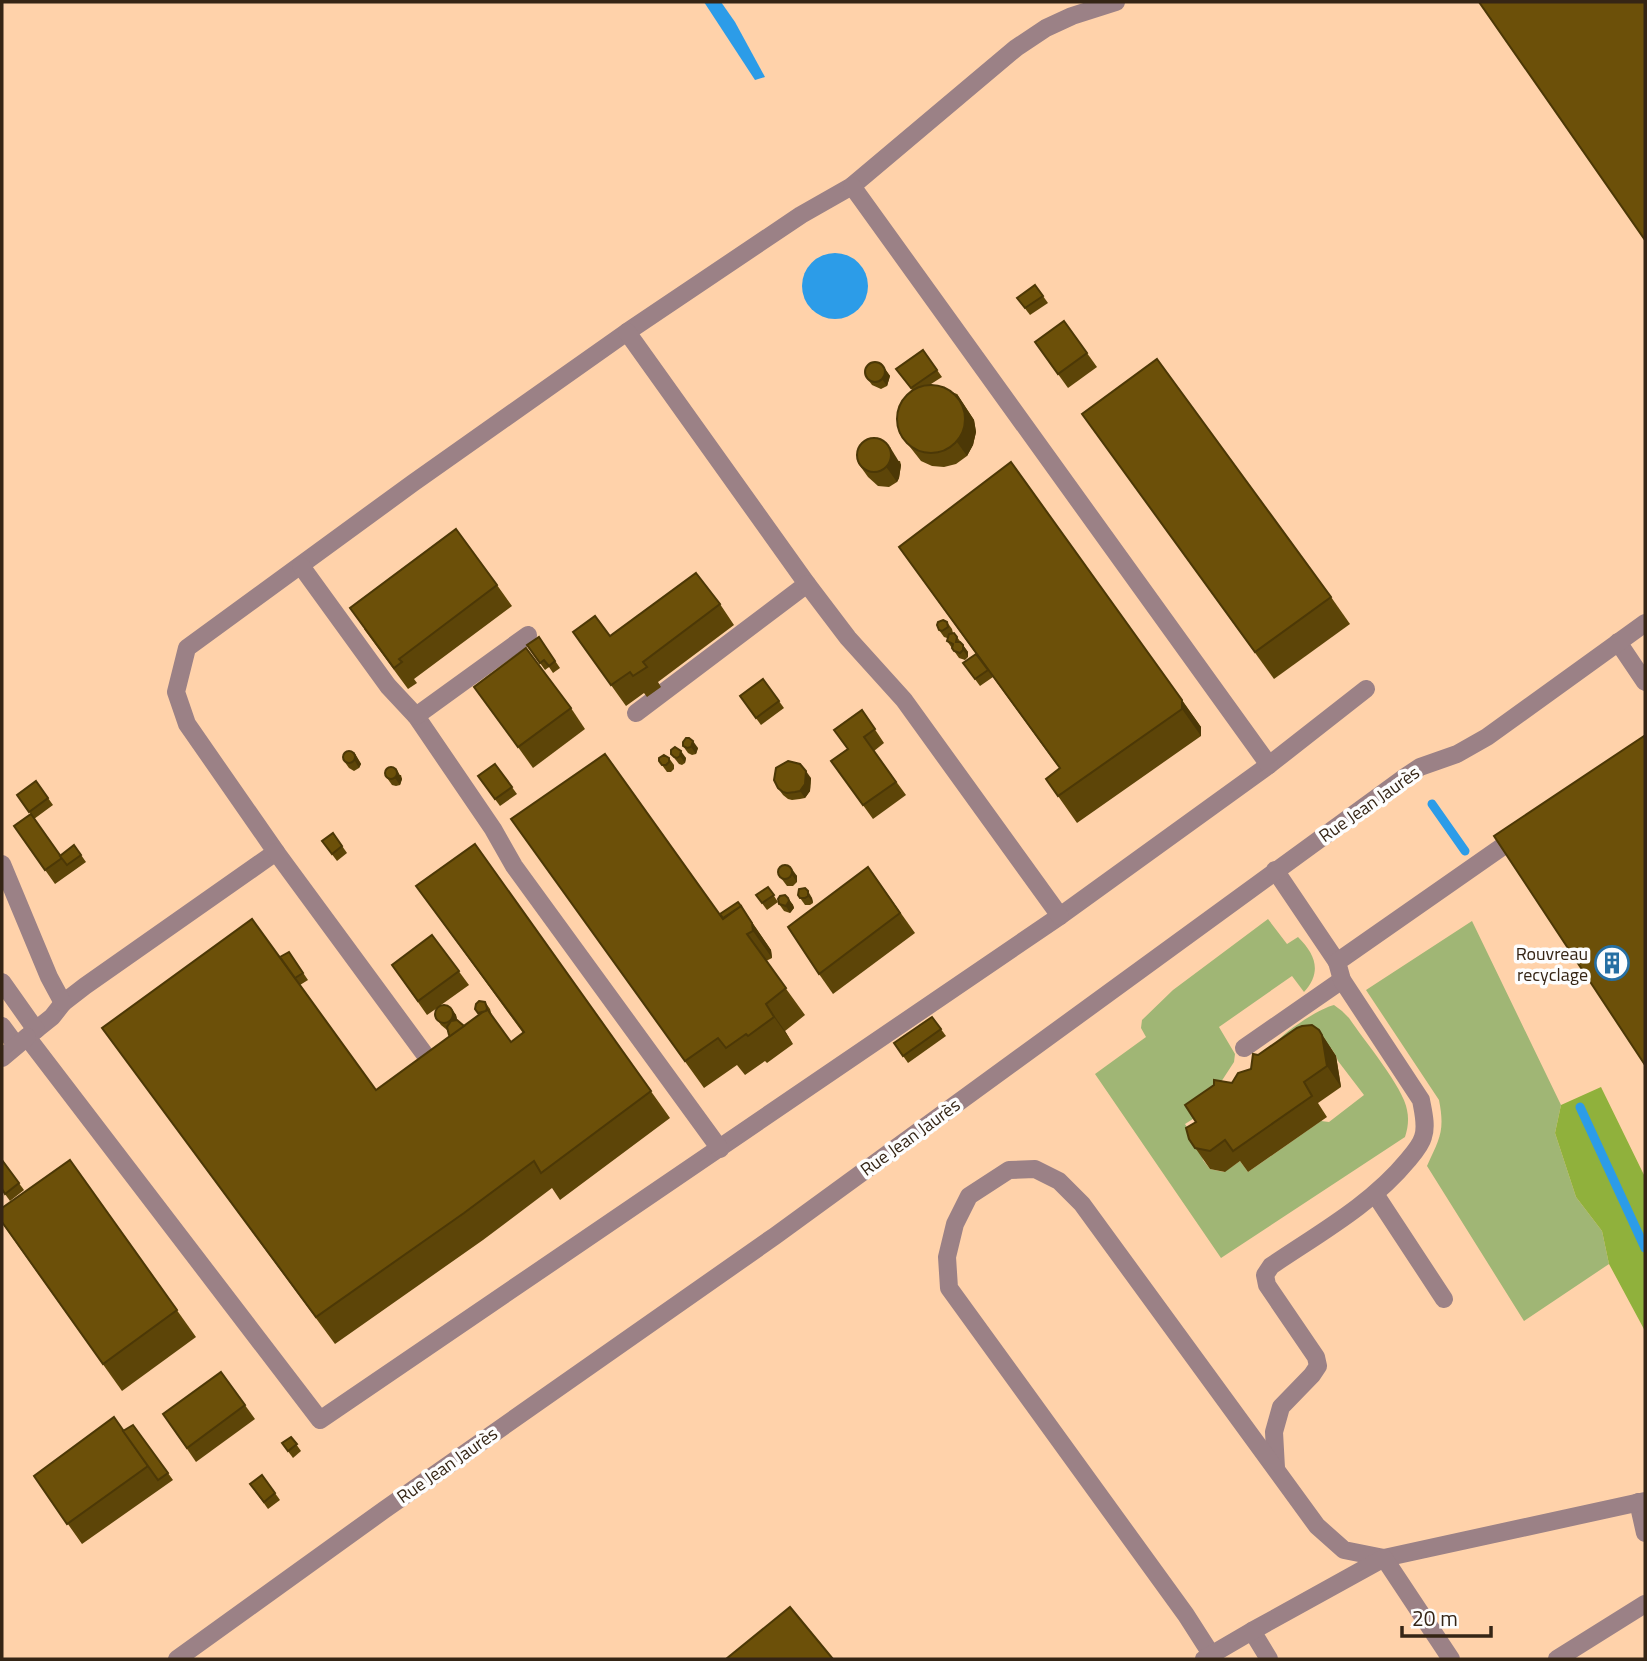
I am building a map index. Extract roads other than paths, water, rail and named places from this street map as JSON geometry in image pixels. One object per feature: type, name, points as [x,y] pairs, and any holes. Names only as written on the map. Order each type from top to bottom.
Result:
[{"type":"street","points":[[437,1071],[275,852],[187,724],[176,692],[187,648],[413,483],[627,332],[801,215],[852,186],[1016,48],[1063,20],[1116,2]]},
{"type":"street","points":[[852,186],[1269,765]]},
{"type":"street","points":[[627,332],[807,584],[848,638],[904,700],[1060,916]]},
{"type":"street","points":[[300,566],[388,686],[416,716],[494,829],[514,866],[720,1149]]},
{"type":"street","points":[[636,713],[807,584]]},
{"type":"street","name":"Rue Jean Jaurès","points":[[177,1659],[786,1228],[1405,776],[1457,754],[1487,737],[1645,623]]},
{"type":"street","points":[[416,716],[528,635]]},
{"type":"street","points":[[1618,642],[1645,682]]},
{"type":"street","points":[[2,982],[27,1038],[320,1420],[1060,916],[1269,765],[1366,689]]},
{"type":"street","points":[[1337,962],[1531,827]]},
{"type":"street","points":[[2,1058],[52,1017],[63,1003],[275,852]]},
{"type":"street","points":[[2,864],[49,977],[63,1003]]},
{"type":"street","points":[[1275,870],[1337,962],[1342,980],[1421,1100],[1424,1119],[1423,1138],[1394,1177],[1375,1194],[1270,1266],[1265,1275],[1267,1285],[1316,1357],[1318,1366],[1281,1407],[1274,1432],[1276,1468]]},
{"type":"street","points":[[1244,1048],[1342,980]]},
{"type":"street","points":[[2,1026],[27,1038]]},
{"type":"street","points":[[1443,1656],[1384,1558],[1344,1550],[1317,1526],[1082,1204],[1059,1181],[1035,1169],[1009,1170],[969,1196],[955,1224],[947,1256],[949,1288],[1186,1615],[1208,1657],[1384,1558],[1642,1502],[1645,1534]]},
{"type":"street","points":[[1375,1194],[1444,1299]]},
{"type":"street","points":[[1557,1659],[1645,1604]]},
{"type":"street","points":[[1252,1631],[1269,1659]]},
{"type":"water","points":[[704,2],[721,2],[765,77],[755,80]]},
{"type":"water","points":[[835,253],[848,255],[863,268],[868,286],[866,299],[853,314],[835,319],[822,317],[807,304],[802,286],[804,273],[817,258]]},
{"type":"waterway","points":[[1432,804],[1465,851]]},
{"type":"waterway","points":[[1580,1107],[1645,1248]]},
{"type":"place","name":"Rouvreau recyclage","points":[[1612,963]]}]
